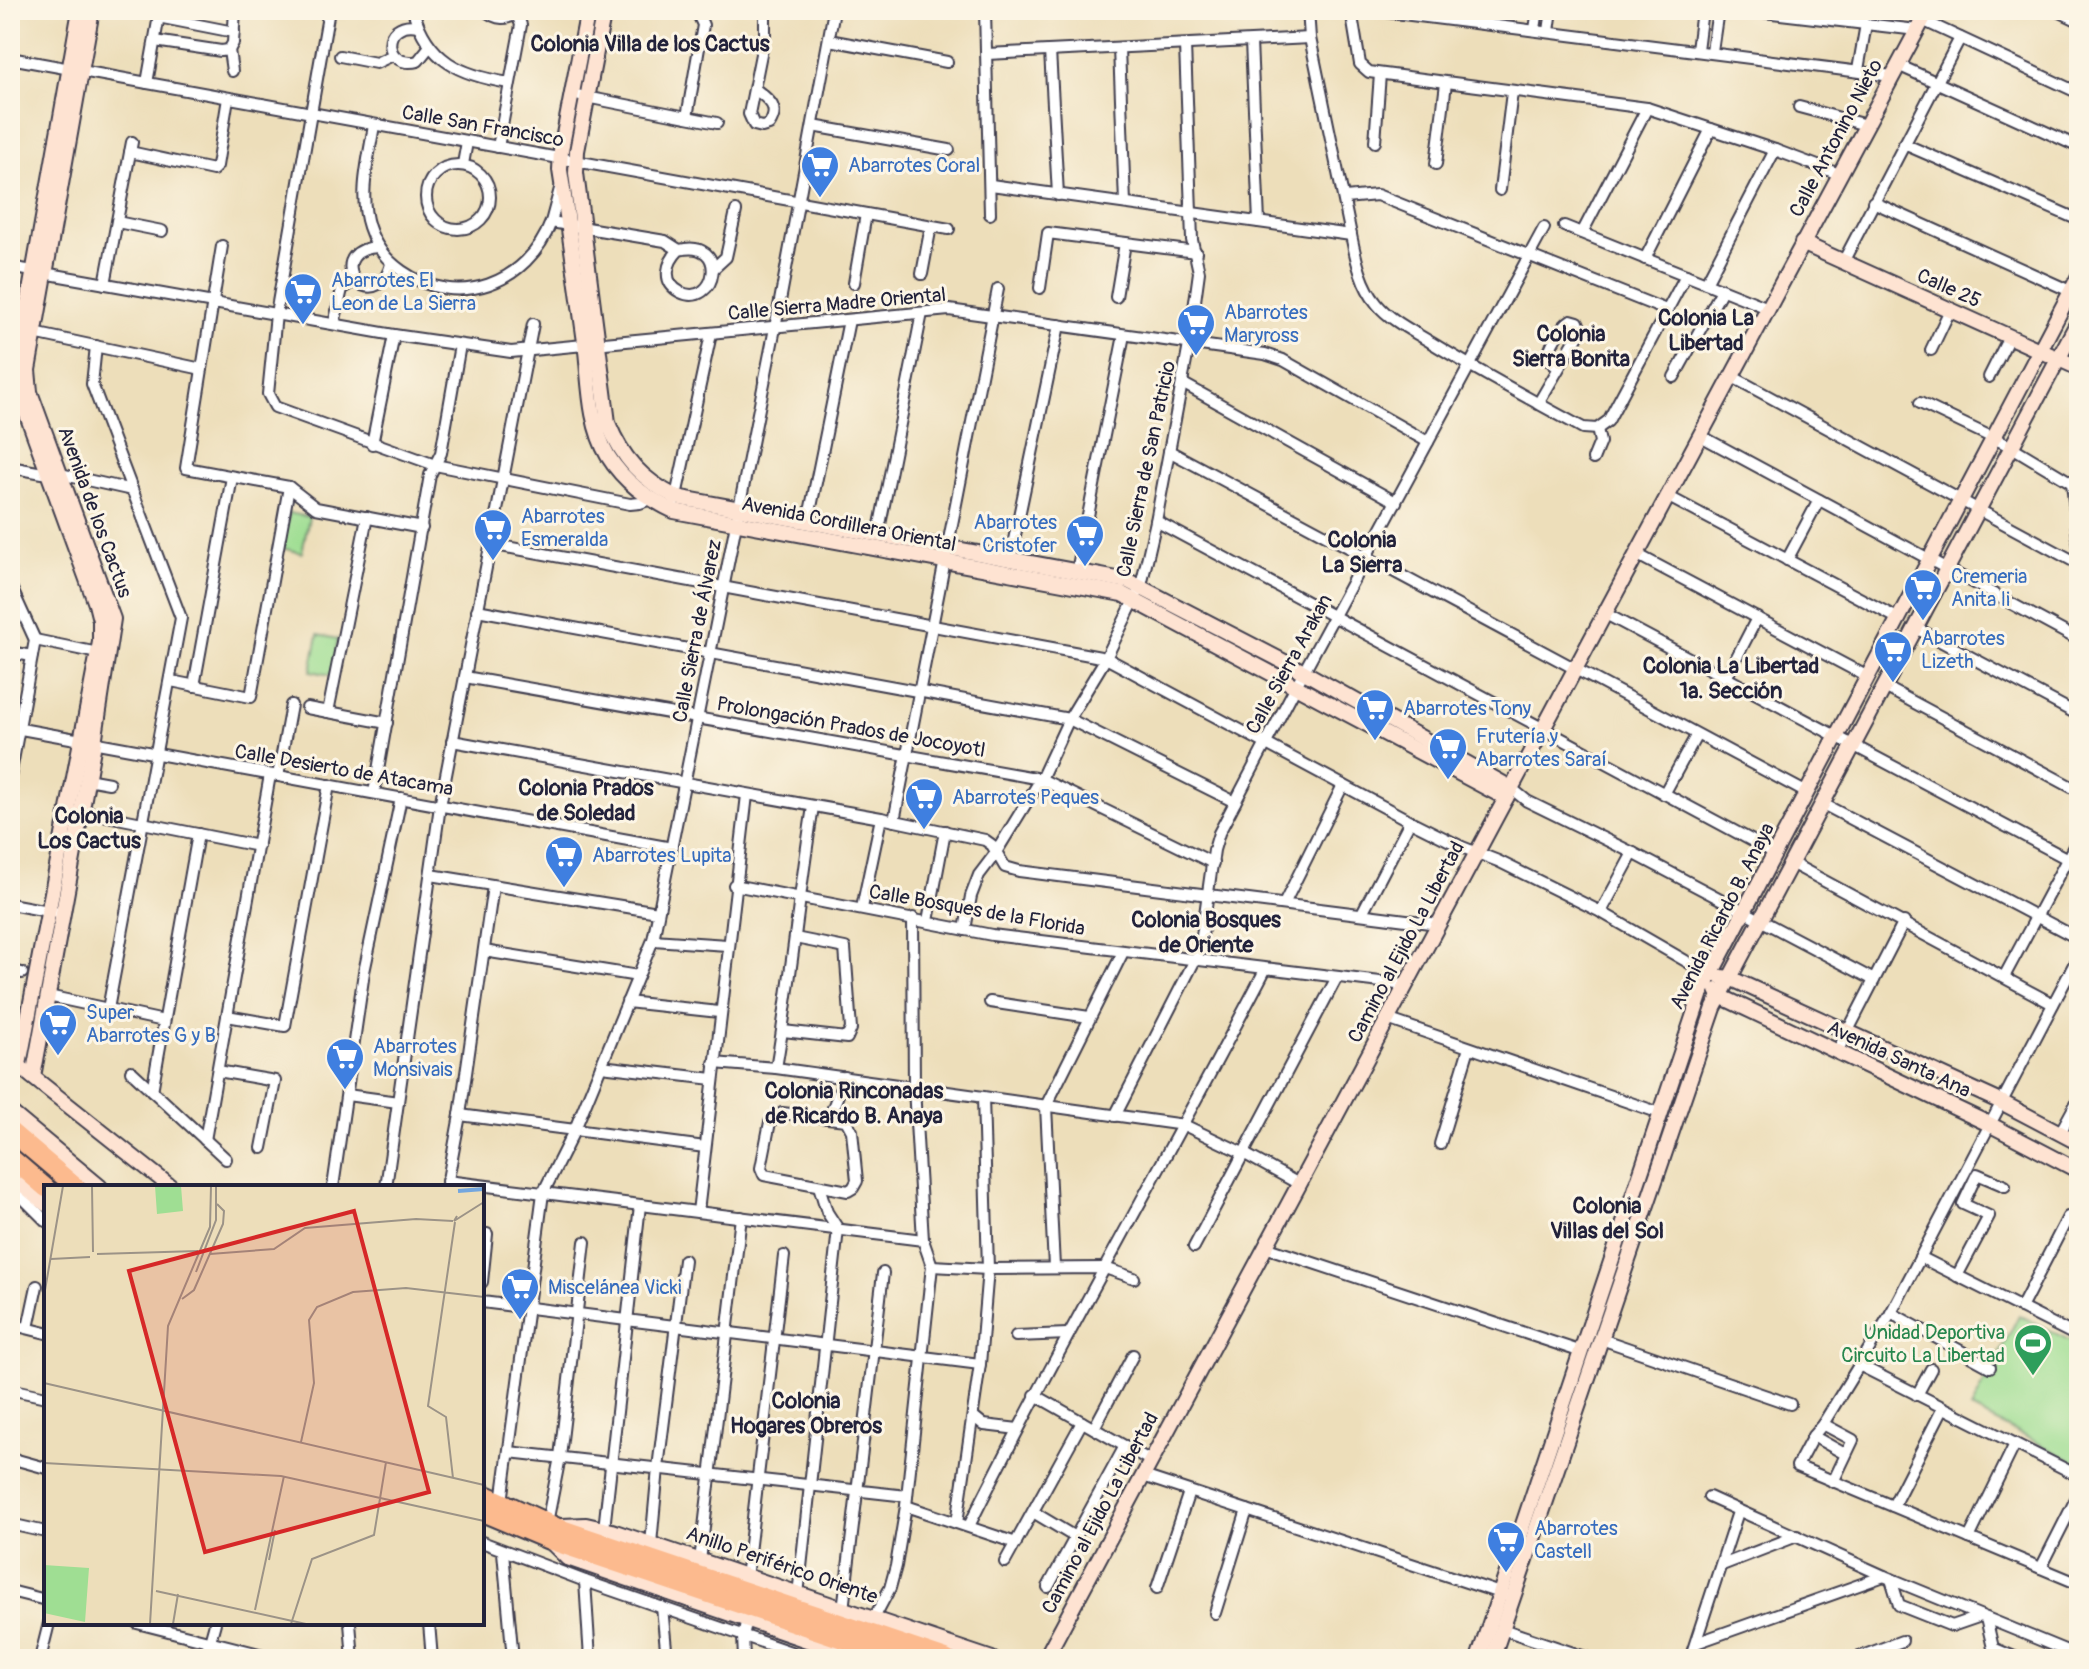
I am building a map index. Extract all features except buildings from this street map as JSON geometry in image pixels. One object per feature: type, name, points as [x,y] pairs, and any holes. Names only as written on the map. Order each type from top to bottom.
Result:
[{"type":"highway","points":[[10,1131],[74,1185]]},
{"type":"highway","points":[[10,1157],[44,1186]]},
{"type":"highway","name":"Anillo Periférico Oriente","points":[[484,1494],[572,1539],[902,1659]]},
{"type":"highway","name":"Anillo Periférico Oriente","points":[[484,1513],[551,1530]]},
{"type":"highway","name":"Anillo Periférico Oriente","points":[[572,1539],[946,1659]]},
{"type":"street","name":"Avenida de los Cactus","points":[[76,70],[80,10]]},
{"type":"street","name":"Avenida de los Cactus","points":[[54,474],[19,393],[13,370],[39,272],[76,70],[92,10]]},
{"type":"street","points":[[232,71],[229,50],[233,43],[235,10]]},
{"type":"street","points":[[329,10],[276,314],[268,394],[270,402],[275,407],[435,465],[630,504],[651,500]]},
{"type":"street","points":[[413,10],[430,46],[455,69],[478,78],[509,83]]},
{"type":"street","points":[[485,10],[499,18],[519,12],[521,25],[498,147]]},
{"type":"street","name":"Avenida Cordillera Oriental","points":[[588,10],[560,158],[568,224],[603,401],[615,441],[643,477],[672,500]]},
{"type":"street","name":"Avenida Cordillera Oriental","points":[[604,10],[576,161],[585,227],[592,345],[592,407],[598,433],[619,471],[651,500],[672,500],[1112,592],[1138,593],[1304,672],[1508,793]]},
{"type":"street","points":[[687,117],[703,25],[696,10]]},
{"type":"street","points":[[755,89],[765,34],[765,10]]},
{"type":"street","name":"Calle Sierra de Álvarez","points":[[502,1502],[543,1193],[575,1129],[653,940],[712,652],[834,10]]},
{"type":"street","points":[[985,10],[990,214]]},
{"type":"street","points":[[1308,10],[1310,38],[1356,262],[1366,289],[1392,318],[1538,404],[1583,428],[1597,429],[1608,421],[1686,275]]},
{"type":"street","points":[[1351,10],[1363,69],[1380,74],[1647,108],[1839,174]]},
{"type":"street","points":[[1371,10],[1409,12],[1858,70],[1895,70],[1936,82],[2079,147]]},
{"type":"street","points":[[1535,29],[1538,10]]},
{"type":"street","points":[[1549,31],[1552,10]]},
{"type":"street","points":[[1697,50],[1702,10]]},
{"type":"street","points":[[1712,51],[1718,10]]},
{"type":"street","points":[[1746,10],[1866,24],[1923,20],[2079,93]]},
{"type":"street","points":[[2056,10],[2079,21]]},
{"type":"street","points":[[147,83],[159,14],[234,32]]},
{"type":"street","name":"Calle Antonino Nieto","points":[[1802,243],[1923,20]]},
{"type":"street","points":[[1858,70],[1866,24]]},
{"type":"street","points":[[418,26],[401,26],[394,31],[390,38],[393,55],[400,61],[418,61],[430,46]]},
{"type":"street","points":[[987,54],[1310,38]]},
{"type":"street","points":[[1843,262],[1960,38]]},
{"type":"street","points":[[829,40],[947,62]]},
{"type":"street","points":[[155,41],[229,50]]},
{"type":"street","points":[[1251,42],[1259,222]]},
{"type":"street","name":"Calle Sierra de San Patricio","points":[[965,930],[974,885],[1041,779],[1069,719],[1106,658],[1138,593],[1156,521],[1189,345],[1199,272],[1192,240],[1185,45]]},
{"type":"street","points":[[1119,48],[1125,203]]},
{"type":"street","points":[[1050,51],[1058,195]]},
{"type":"street","points":[[340,56],[376,63],[393,55]]},
{"type":"street","name":"Calle San Francisco","points":[[10,58],[949,229]]},
{"type":"street","points":[[1375,142],[1380,74]]},
{"type":"street","points":[[1436,164],[1446,83]]},
{"type":"street","points":[[1500,190],[1512,92]]},
{"type":"street","points":[[571,94],[717,123]]},
{"type":"street","points":[[105,284],[131,147],[213,170],[217,166],[228,98]]},
{"type":"street","points":[[1799,107],[1866,125]]},
{"type":"street","points":[[1582,233],[1647,108]]},
{"type":"street","points":[[374,125],[364,191],[365,213],[378,247],[391,264],[417,281],[435,288],[478,288],[501,279],[521,266],[536,250],[551,222],[562,181]]},
{"type":"street","points":[[813,126],[949,150]]},
{"type":"street","points":[[1645,259],[1711,129]]},
{"type":"street","points":[[463,164],[467,142]]},
{"type":"street","points":[[1904,144],[2079,220]]},
{"type":"street","points":[[1706,283],[1775,150]]},
{"type":"street","points":[[463,164],[484,177],[490,189],[490,201],[486,213],[478,222],[454,229],[442,225],[433,216],[427,205],[426,192],[439,171],[463,164]]},
{"type":"street","points":[[991,185],[1351,235]]},
{"type":"street","points":[[1345,198],[1377,195],[1666,310]]},
{"type":"street","points":[[1873,202],[2075,293]]},
{"type":"street","points":[[714,268],[726,257],[736,211]]},
{"type":"street","points":[[854,283],[866,214]]},
{"type":"street","points":[[117,222],[162,231]]},
{"type":"street","points":[[551,222],[665,241],[679,250]]},
{"type":"street","points":[[922,274],[931,226]]},
{"type":"street","points":[[1564,226],[1768,308]]},
{"type":"street","name":"Calle Sierra Arakan","points":[[1115,1116],[1196,961],[1203,938],[1216,842],[1235,802],[1544,228]]},
{"type":"street","points":[[1040,288],[1048,233],[1196,252]]},
{"type":"street","points":[[1116,297],[1125,243]]},
{"type":"street","name":"Calle 25","points":[[1802,243],[2079,368]]},
{"type":"street","name":"Camino al Ejido La Libertad","points":[[1045,1659],[1802,243]]},
{"type":"street","points":[[222,246],[186,468],[289,487],[316,508],[422,528]]},
{"type":"street","points":[[378,247],[359,251],[353,257],[350,265],[355,281],[362,286],[378,286],[385,280],[391,264]]},
{"type":"street","points":[[690,247],[710,257],[714,268],[713,279],[706,289],[697,294],[685,294],[675,289],[668,280],[667,268],[679,250],[690,247]]},
{"type":"street","name":"Calle Sierra Madre Oriental","points":[[10,267],[495,351],[526,351],[962,310],[1265,354],[1283,360],[1428,442]]},
{"type":"street","name":"Avenida de los Cactus","points":[[33,1077],[87,779],[87,741],[100,620],[30,392],[28,370],[39,272]]},
{"type":"street","name":"Avenida Ricardo B. Anaya","points":[[1478,1659],[1506,1595],[1545,1480],[1582,1352],[1696,1007],[1710,975],[2040,351],[2075,293],[2079,276]]},
{"type":"street","points":[[334,324],[342,289],[355,281]]},
{"type":"street","points":[[894,821],[998,289]]},
{"type":"street","points":[[1674,377],[1722,290]]},
{"type":"street","points":[[1931,350],[1950,310]]},
{"type":"street","points":[[878,535],[922,313]]},
{"type":"street","points":[[808,522],[849,320]]},
{"type":"street","name":"Avenida Ricardo B. Anaya","points":[[1545,1480],[1601,1339],[1709,1020],[1720,996],[2079,320]]},
{"type":"street","points":[[386,1185],[440,806],[533,324]]},
{"type":"street","points":[[1010,559],[1059,325]]},
{"type":"street","points":[[34,333],[202,369]]},
{"type":"street","points":[[672,500],[711,334]]},
{"type":"street","points":[[372,444],[394,335]]},
{"type":"street","points":[[1077,571],[1124,335]]},
{"type":"street","points":[[1989,377],[2009,337]]},
{"type":"street","points":[[374,793],[430,475],[441,453],[460,345]]},
{"type":"street","points":[[96,346],[92,384],[181,618],[108,1009]]},
{"type":"street","points":[[1538,404],[1558,368]]},
{"type":"street","points":[[1731,376],[2079,564]]},
{"type":"street","points":[[1182,383],[1396,502]]},
{"type":"street","points":[[1920,403],[2012,447],[2072,483],[2079,548]]},
{"type":"street","points":[[1593,459],[1600,442],[1597,429]]},
{"type":"street","points":[[1699,435],[2079,640]]},
{"type":"street","points":[[1169,451],[1807,793]]},
{"type":"street","points":[[10,467],[132,490]]},
{"type":"street","points":[[194,686],[232,477]]},
{"type":"street","points":[[171,681],[251,697],[289,487]]},
{"type":"street","points":[[1667,496],[1899,619]]},
{"type":"street","points":[[1787,560],[1819,500]]},
{"type":"street","name":"Avenida de los Cactus","points":[[14,1062],[111,642],[113,619],[68,513]]},
{"type":"street","name":"Avenida Cordillera Oriental","points":[[738,516],[808,522],[878,535],[945,555],[1010,559],[1118,579],[1296,686],[1508,793]]},
{"type":"street","points":[[328,712],[367,517]]},
{"type":"street","points":[[1156,521],[1775,853]]},
{"type":"street","name":"Avenida Santa Ana","points":[[490,544],[1106,658],[1410,821],[1601,912],[1710,975],[1730,978],[2001,1102],[2079,1143]]},
{"type":"street","points":[[1636,554],[1868,677]]},
{"type":"street","points":[[10,585],[35,640],[14,728],[10,777]]},
{"type":"street","points":[[477,610],[1069,719],[1235,802]]},
{"type":"street","points":[[1604,613],[2079,865]]},
{"type":"street","points":[[1726,678],[1757,618]]},
{"type":"street","points":[[1916,628],[2079,715]]},
{"type":"street","points":[[35,640],[98,653]]},
{"type":"street","points":[[10,652],[32,656]]},
{"type":"street","name":"Prolongación Prados de Jocoyotl","points":[[465,677],[1041,779],[1213,863]]},
{"type":"street","points":[[1885,687],[2079,791]]},
{"type":"street","points":[[205,1140],[258,846],[291,705]]},
{"type":"street","points":[[307,708],[387,723]]},
{"type":"street","name":"Calle Desierto de Atacama","points":[[14,728],[672,848]]},
{"type":"street","points":[[1664,794],[1696,736]]},
{"type":"street","points":[[452,741],[881,818],[985,840],[992,845],[1005,867],[1019,871],[1438,924]]},
{"type":"street","points":[[87,779],[109,783]]},
{"type":"street","points":[[227,1016],[285,1026],[329,785]]},
{"type":"street","points":[[1284,904],[1343,785]]},
{"type":"street","points":[[1508,793],[1633,853],[1874,980]]},
{"type":"street","points":[[698,1212],[719,1012],[747,795]]},
{"type":"street","points":[[333,1185],[364,972],[401,798]]},
{"type":"street","points":[[1823,804],[2079,939]]},
{"type":"street","points":[[776,1068],[813,807]]},
{"type":"street","points":[[82,811],[258,846]]},
{"type":"street","points":[[862,908],[881,818]]},
{"type":"street","points":[[1362,913],[1410,821]]},
{"type":"street","points":[[928,921],[945,831]]},
{"type":"street","points":[[152,1091],[198,834]]},
{"type":"street","points":[[2004,977],[2079,837]]},
{"type":"street","points":[[1601,912],[1633,853]]},
{"type":"street","points":[[1791,863],[2053,1004]]},
{"type":"street","points":[[431,875],[658,912]]},
{"type":"street","name":"Calle Bosques de la Florida","points":[[734,885],[965,930],[1336,979],[1405,985]]},
{"type":"street","points":[[447,1184],[493,886]]},
{"type":"street","points":[[10,904],[64,914]]},
{"type":"street","points":[[873,1620],[890,1588],[896,1566],[932,1266],[923,1240],[914,1088],[913,918]]},
{"type":"street","points":[[1837,1052],[1904,922]]},
{"type":"street","points":[[783,1031],[847,1038],[851,1029],[845,948],[795,938]]},
{"type":"street","points":[[653,940],[727,945]]},
{"type":"street","points":[[484,951],[638,976]]},
{"type":"street","points":[[1054,1267],[1046,1106],[1123,952]]},
{"type":"street","points":[[2079,955],[1891,1313],[1797,1466],[2079,1584]]},
{"type":"street","points":[[10,970],[22,973]]},
{"type":"street","points":[[969,1526],[1035,1395],[1184,1125],[1265,970]]},
{"type":"street","points":[[1710,975],[1720,996]]},
{"type":"street","points":[[1194,1247],[1336,979]]},
{"type":"street","points":[[48,996],[164,1021]]},
{"type":"street","name":"Avenida Santa Ana","points":[[1720,996],[1989,1124],[2079,1171]]},
{"type":"street","points":[[627,1002],[719,1012]]},
{"type":"street","points":[[990,1002],[1089,1017]]},
{"type":"street","points":[[1387,1019],[1660,1113]]},
{"type":"street","points":[[1440,1144],[1469,1048]]},
{"type":"street","points":[[14,1062],[168,1185]]},
{"type":"street","points":[[714,1063],[845,1077],[1184,1125],[1299,1184]]},
{"type":"street","points":[[601,1066],[713,1079]]},
{"type":"street","points":[[131,1071],[226,1159]]},
{"type":"street","points":[[218,1071],[275,1081],[262,1148]]},
{"type":"street","points":[[829,1118],[845,1077]]},
{"type":"street","points":[[347,1095],[398,1102]]},
{"type":"street","points":[[957,1523],[980,1364],[988,1269],[983,1097]]},
{"type":"street","points":[[2060,1133],[2079,1098]]},
{"type":"street","points":[[10,1112],[98,1185]]},
{"type":"street","points":[[782,1113],[846,1120],[851,1125],[857,1181],[848,1191],[819,1186],[764,1175],[761,1168],[770,1122],[775,1116],[782,1113]]},
{"type":"street","points":[[460,1115],[705,1147]]},
{"type":"street","points":[[10,1174],[44,1202]]},
{"type":"street","points":[[1957,1276],[1989,1216],[1963,1204],[1977,1174],[2005,1186]]},
{"type":"street","points":[[10,1185],[44,1219]]},
{"type":"street","points":[[798,1595],[838,1229],[827,1212],[819,1186]]},
{"type":"street","points":[[484,1187],[923,1240]]},
{"type":"street","points":[[604,1529],[640,1205]]},
{"type":"street","points":[[700,1561],[741,1217]]},
{"type":"street","points":[[2021,1308],[2068,1217]]},
{"type":"street","points":[[484,1263],[487,1234]]},
{"type":"street","points":[[551,1530],[585,1242]]},
{"type":"street","points":[[1265,1247],[1582,1352]]},
{"type":"street","points":[[746,1578],[784,1256]]},
{"type":"street","points":[[1920,1257],[2079,1337]]},
{"type":"street","points":[[651,1544],[684,1260]]},
{"type":"street","points":[[932,1266],[1105,1268],[1134,1278]]},
{"type":"street","points":[[843,1610],[883,1273]]},
{"type":"street","points":[[28,1328],[37,1286]]},
{"type":"street","points":[[484,1302],[980,1364]]},
{"type":"street","points":[[1891,1313],[1990,1367]]},
{"type":"street","points":[[10,1324],[44,1332]]},
{"type":"street","points":[[1016,1336],[1068,1334]]},
{"type":"street","points":[[1601,1339],[1790,1404]]},
{"type":"street","points":[[1094,1428],[1133,1355]]},
{"type":"street","points":[[1859,1365],[2079,1476]]},
{"type":"street","points":[[1917,1395],[1931,1369]]},
{"type":"street","points":[[10,1389],[44,1397]]},
{"type":"street","points":[[1035,1395],[1151,1461]]},
{"type":"street","points":[[1893,1506],[1943,1408]]},
{"type":"street","points":[[973,1416],[984,1425],[1018,1429]]},
{"type":"street","points":[[1005,1562],[1082,1422]]},
{"type":"street","points":[[1823,1424],[1853,1440],[1833,1482]]},
{"type":"street","points":[[1813,1436],[1845,1454]]},
{"type":"street","points":[[1969,1538],[2015,1444]]},
{"type":"street","points":[[1048,1587],[1125,1446]]},
{"type":"street","points":[[509,1452],[758,1478],[856,1492],[906,1501],[1016,1543]]},
{"type":"street","points":[[10,1458],[44,1467]]},
{"type":"street","points":[[1143,1476],[1506,1595]]},
{"type":"street","points":[[1157,1588],[1189,1492]]},
{"type":"street","points":[[2041,1568],[2079,1493]]},
{"type":"street","points":[[1709,1497],[1888,1577],[2076,1655]]},
{"type":"street","points":[[1215,1613],[1247,1510]]},
{"type":"street","points":[[1033,1512],[1075,1537]]},
{"type":"street","points":[[1690,1659],[1738,1512]]},
{"type":"street","points":[[10,1524],[44,1532]]},
{"type":"street","name":"Anillo Periférico Oriente","points":[[862,1659],[822,1652],[747,1619],[567,1558],[551,1530],[586,1525],[604,1529],[992,1659]]},
{"type":"street","points":[[1722,1565],[1797,1536]]},
{"type":"street","points":[[484,1543],[811,1659]]},
{"type":"street","points":[[503,1552],[513,1659]]},
{"type":"street","points":[[1888,1577],[1899,1605],[1952,1626],[1984,1617]]},
{"type":"street","points":[[1696,1643],[1888,1577]]},
{"type":"street","points":[[585,1581],[590,1659]]},
{"type":"street","points":[[10,1591],[44,1600]]},
{"type":"street","name":"Avenida Ricardo B. Anaya","points":[[1492,1659],[1502,1629],[1506,1595]]},
{"type":"street","points":[[662,1607],[667,1659]]},
{"type":"street","points":[[1984,1617],[1993,1648],[2019,1659]]},
{"type":"street","points":[[744,1659],[743,1636],[747,1619]]},
{"type":"street","points":[[40,1659],[48,1625]]},
{"type":"street","points":[[145,1625],[279,1659]]},
{"type":"street","points":[[205,1659],[214,1625]]},
{"type":"street","points":[[350,1625],[353,1659]]},
{"type":"street","points":[[429,1625],[432,1659]]},
{"type":"street","points":[[1502,1629],[1591,1659]]},
{"type":"street","points":[[1854,1659],[1902,1641]]},
{"type":"street","points":[[2058,1659],[2076,1655]]},
{"type":"green space","points":[[289,513],[309,517],[302,553],[282,548]]},
{"type":"green space","points":[[318,635],[338,639],[331,675],[311,671]]},
{"type":"green space","name":"Unidad Deportiva Circuito La Libertad","points":[[2019,1315],[2079,1345],[2079,1464],[1971,1409]]},
{"type":"place","name":"Abarrotes Coral","points":[[820,199]]},
{"type":"place","name":"Abarrotes El Leon de La Sierra","points":[[303,326]]},
{"type":"place","name":"Abarrotes Maryross","points":[[1196,357]]},
{"type":"place","name":"Abarrotes Esmeralda","points":[[493,562]]},
{"type":"place","name":"Abarrotes Cristofer","points":[[1085,568]]},
{"type":"place","name":"Cremeria Anita Ii","points":[[1923,622]]},
{"type":"place","name":"Abarrotes Lizeth","points":[[1893,684]]},
{"type":"place","name":"Abarrotes Tony","points":[[1375,742]]},
{"type":"place","name":"Frutería y Abarrotes Saraí","points":[[1448,781]]},
{"type":"place","name":"Abarrotes Peques","points":[[924,831]]},
{"type":"place","name":"Abarrotes Lupita","points":[[564,889]]},
{"type":"place","name":"Super Abarrotes G y B","points":[[58,1057]]},
{"type":"place","name":"Abarrotes Monsivais","points":[[345,1091]]},
{"type":"place","name":"Miscelánea Vicki","points":[[520,1321]]},
{"type":"place","name":"Unidad Deportiva Circuito La Libertad","points":[[2033,1377]]},
{"type":"place","name":"Abarrotes Castell","points":[[1506,1574]]},
{"type":"district","name":"Colonia Villa de los Cactus","points":[[650,44]]},
{"type":"district","name":"Colonia La Libertad","points":[[1706,330]]},
{"type":"district","name":"Colonia Sierra Bonita","points":[[1571,346]]},
{"type":"district","name":"Colonia La Sierra","points":[[1362,552]]},
{"type":"district","name":"Colonia La Libertad 1a. Sección","points":[[1731,678]]},
{"type":"district","name":"Colonia Prados de Soledad","points":[[586,800]]},
{"type":"district","name":"Colonia Los Cactus","points":[[89,828]]},
{"type":"district","name":"Colonia Bosques de Oriente","points":[[1206,932]]},
{"type":"district","name":"Colonia Rinconadas de Ricardo B. Anaya","points":[[854,1104]]},
{"type":"district","name":"Colonia Villas del Sol","points":[[1607,1218]]},
{"type":"district","name":"Colonia Hogares Obreros","points":[[806,1414]]}]
